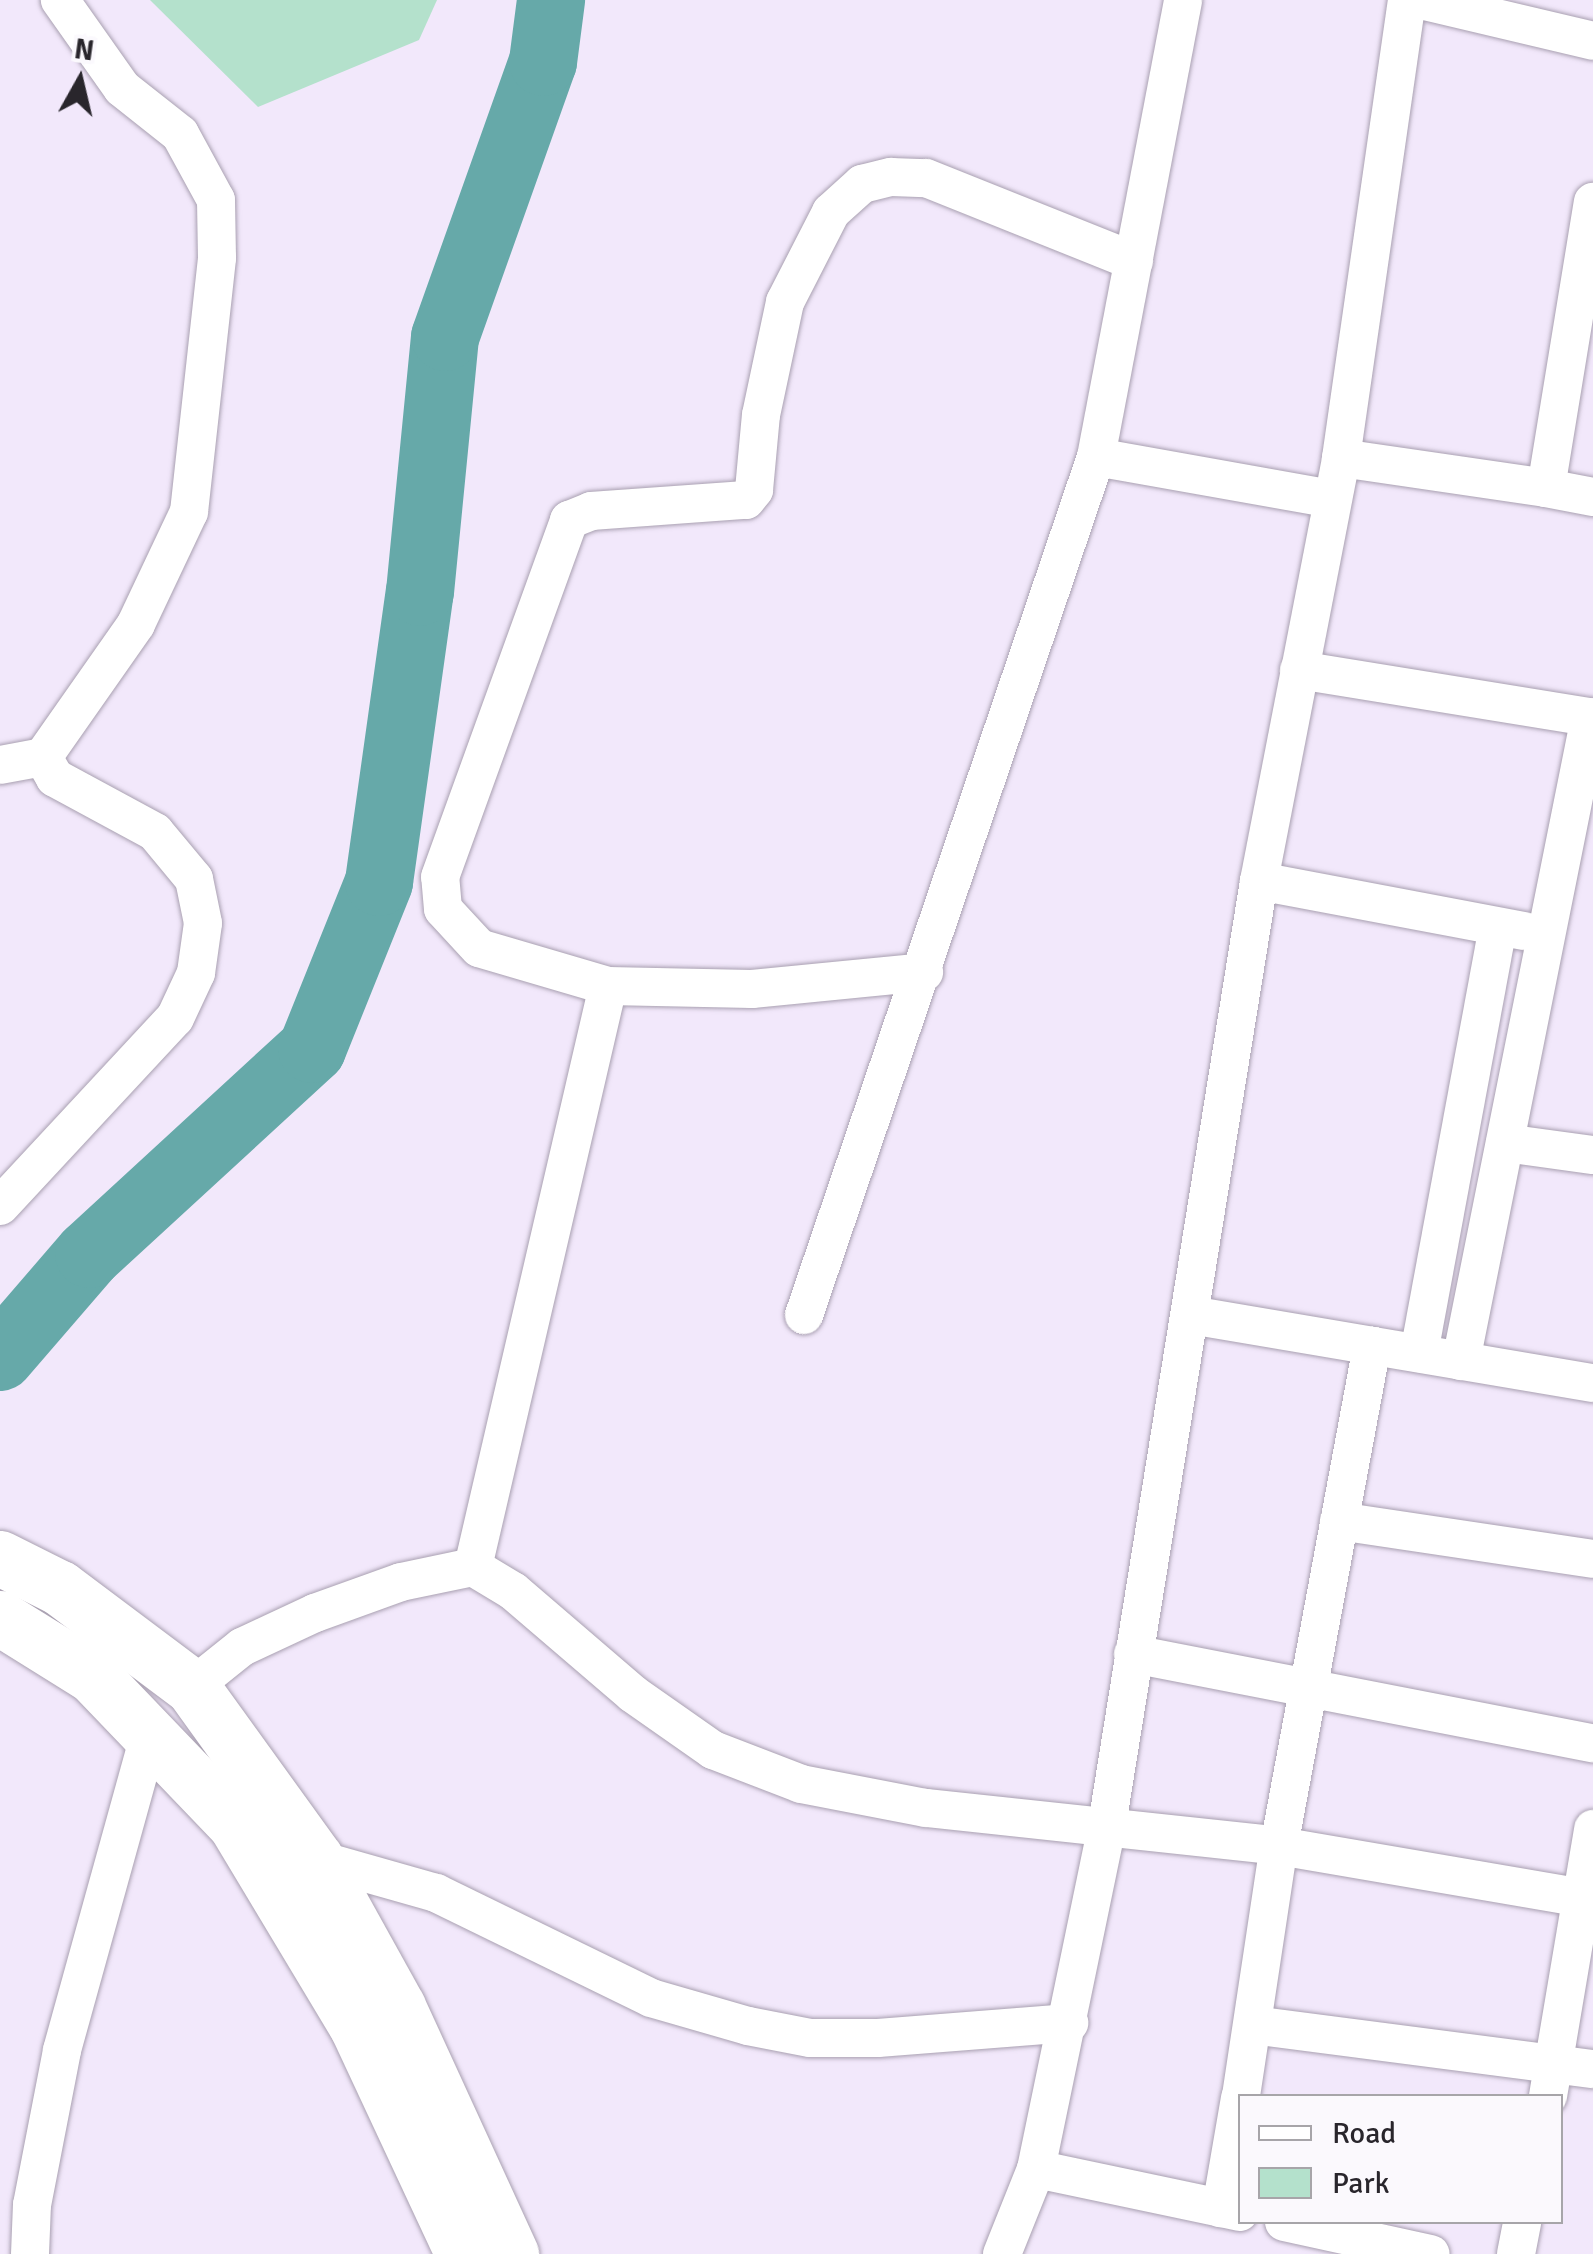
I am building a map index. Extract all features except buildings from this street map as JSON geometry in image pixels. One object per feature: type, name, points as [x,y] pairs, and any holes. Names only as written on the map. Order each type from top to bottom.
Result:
[{"type":"main road","points":[[0,1558],[60,1588],[192,1686],[316,1858],[398,2007],[511,2254]]},
{"type":"main road","points":[[0,1618],[93,1676],[151,1730],[235,1824],[278,1887],[356,2025],[463,2254]]},
{"type":"street","points":[[0,765],[42,757],[136,624],[189,512],[217,258],[216,200],[180,134],[122,88],[60,0]]},
{"type":"street","points":[[804,1314],[924,972],[1096,457],[1182,0]]},
{"type":"street","points":[[1002,2254],[1036,2169],[1106,1831],[1259,881],[1341,458],[1407,0]]},
{"type":"street","points":[[1420,0],[1593,41]]},
{"type":"street","points":[[924,972],[752,989],[608,986],[479,948],[443,908],[440,877],[569,520],[591,511],[746,500],[754,490],[761,415],[786,302],[831,212],[862,184],[890,176],[926,178],[1134,261]]},
{"type":"street","points":[[1546,488],[1588,272],[1593,202]]},
{"type":"street","points":[[1096,457],[1331,499]]},
{"type":"street","points":[[1341,458],[1593,496]]},
{"type":"street","points":[[1299,670],[1592,710],[1462,1361]]},
{"type":"street","points":[[0,1206],[175,1018],[196,973],[203,923],[194,878],[156,832],[55,778],[42,757]]},
{"type":"street","points":[[1259,881],[1546,934]]},
{"type":"street","points":[[1419,1353],[1498,927]]},
{"type":"street","points":[[473,1567],[608,986]]},
{"type":"street","points":[[1505,1144],[1593,1156]]},
{"type":"street","points":[[1190,1315],[1593,1383]]},
{"type":"street","points":[[1242,2094],[1279,1846],[1372,1346]]},
{"type":"street","points":[[1340,1521],[1593,1560]]},
{"type":"street","points":[[192,1686],[242,1647],[315,1613],[401,1582],[473,1567],[514,1591],[633,1694],[714,1750],[801,1784],[1106,1831],[1279,1846],[1582,1898]]},
{"type":"street","points":[[1133,1654],[1593,1743]]},
{"type":"street","points":[[30,2254],[32,2205],[62,2050],[151,1730]]},
{"type":"street","points":[[1551,2080],[1593,1829]]},
{"type":"street","points":[[316,1858],[436,1893],[651,1998],[748,2026],[810,2038],[878,2038],[1069,2023]]},
{"type":"street","points":[[1254,2025],[1551,2080],[1593,2069]]},
{"type":"street","points":[[1036,2169],[1231,2210],[1238,2131]]},
{"type":"street","points":[[1291,2224],[1366,2247],[1431,2254]]},
{"type":"street","points":[[1516,2254],[1522,2224]]},
{"type":"green space","points":[[150,0],[437,0],[419,40],[258,107]]},
{"type":"waterway","points":[[0,1357],[89,1254],[312,1049],[379,882],[420,592],[445,337],[543,62],[551,0]]}]
